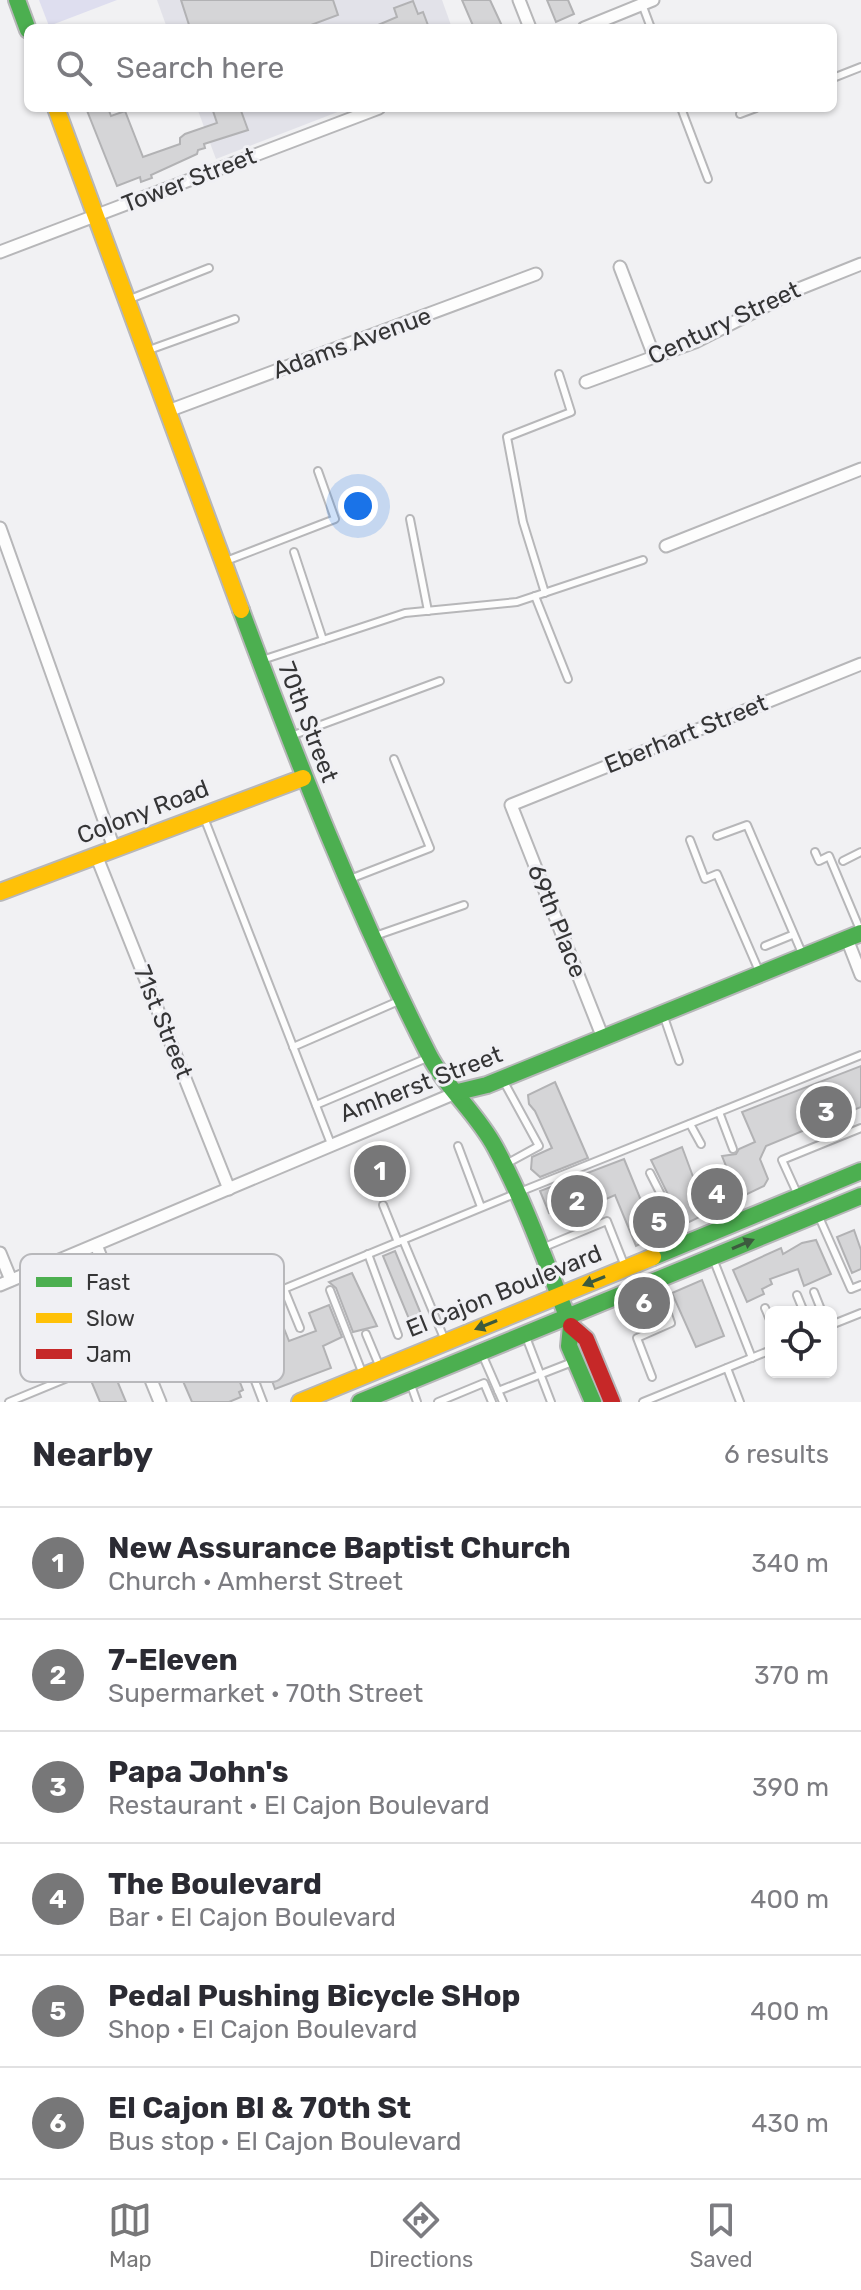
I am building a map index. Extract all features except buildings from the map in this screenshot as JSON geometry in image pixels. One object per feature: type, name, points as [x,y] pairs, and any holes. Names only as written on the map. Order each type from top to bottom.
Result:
[{"type":"main road","points":[[17,0],[26,24]]},
{"type":"main road","name":"70th Street","points":[[57,112],[258,661],[346,881],[430,1057],[494,1144],[569,1321],[586,1339],[612,1402]]},
{"type":"main road","name":"Colony Road","points":[[0,892],[303,778]]},
{"type":"main road","name":"Amherst Street","points":[[458,1092],[503,1079],[856,935]]},
{"type":"main road","name":"El Cajon Boulevard","points":[[300,1402],[861,1171]]},
{"type":"main road","name":"El Cajon Boulevard","points":[[360,1402],[525,1334],[569,1321],[656,1279],[817,1213],[860,1201]]},
{"type":"main road","name":"70th Street","points":[[569,1321],[569,1346],[592,1402]]},
{"type":"street","points":[[519,0],[528,24]]},
{"type":"street","points":[[594,24],[648,2]]},
{"type":"street","name":"Tower Street","points":[[0,252],[368,112]]},
{"type":"street","name":"Century Street","points":[[586,382],[695,342],[801,288],[861,264]]},
{"type":"street","points":[[620,267],[654,356]]},
{"type":"street","name":"Adams Avenue","points":[[168,411],[536,274]]},
{"type":"street","points":[[666,546],[861,469]]},
{"type":"street","points":[[0,528],[114,848]]},
{"type":"street","name":"Eberhart Street","points":[[511,805],[861,664]]},
{"type":"street","name":"69th Place","points":[[511,805],[603,1038]]},
{"type":"street","name":"71st Street","points":[[96,855],[229,1189]]},
{"type":"street","points":[[856,935],[861,975]]},
{"type":"street","name":"Amherst Street","points":[[74,1254],[458,1092]]},
{"type":"street","points":[[96,1245],[100,1254]]},
{"type":"street","points":[[0,1253],[5,1282]]},
{"type":"street","points":[[151,1382],[160,1402]]},
{"type":"lane","points":[[648,2],[651,24]]},
{"type":"lane","points":[[837,76],[861,67]]},
{"type":"lane","points":[[683,112],[708,179]]},
{"type":"lane","points":[[740,114],[745,112]]},
{"type":"lane","points":[[126,300],[209,268]]},
{"type":"lane","points":[[145,351],[235,319]]},
{"type":"lane","points":[[545,593],[523,522],[507,437],[571,412],[559,374]]},
{"type":"lane","points":[[223,562],[335,519],[318,471]]},
{"type":"lane","points":[[410,519],[428,611]]},
{"type":"lane","points":[[294,552],[323,640]]},
{"type":"lane","points":[[258,661],[405,613],[517,602],[643,560]]},
{"type":"lane","points":[[535,596],[568,679]]},
{"type":"lane","points":[[287,737],[440,681]]},
{"type":"lane","points":[[346,881],[430,848],[394,759]]},
{"type":"lane","points":[[203,814],[331,1144]]},
{"type":"lane","points":[[717,836],[747,825],[803,957]]},
{"type":"lane","points":[[690,840],[705,879],[717,874],[760,974]]},
{"type":"lane","points":[[815,852],[819,861],[829,856],[856,935]]},
{"type":"lane","points":[[843,861],[861,852]]},
{"type":"lane","points":[[372,938],[464,905]]},
{"type":"lane","points":[[765,946],[792,935]]},
{"type":"lane","points":[[293,1047],[401,1000]]},
{"type":"lane","points":[[663,1013],[679,1061]]},
{"type":"lane","points":[[300,1328],[284,1289],[861,1055]]},
{"type":"lane","points":[[316,1105],[430,1057]]},
{"type":"lane","points":[[503,1079],[539,1146],[504,1165]]},
{"type":"lane","points":[[719,1112],[733,1149]]},
{"type":"lane","points":[[690,1124],[701,1144]]},
{"type":"lane","points":[[798,1196],[782,1160],[861,1128]]},
{"type":"lane","points":[[458,1146],[481,1207]]},
{"type":"lane","points":[[650,1173],[685,1243]]},
{"type":"lane","points":[[383,1205],[445,1342]]},
{"type":"lane","points":[[817,1213],[851,1289],[861,1285]]},
{"type":"lane","points":[[539,1249],[607,1221],[625,1268]]},
{"type":"lane","points":[[368,1254],[398,1335]]},
{"type":"lane","points":[[712,1257],[752,1358]]},
{"type":"lane","points":[[652,1377],[637,1338],[671,1323],[656,1279]]},
{"type":"lane","points":[[330,1290],[363,1376]]},
{"type":"lane","points":[[814,1292],[820,1306]]},
{"type":"lane","points":[[797,1295],[802,1306]]},
{"type":"lane","points":[[837,1323],[861,1313]]},
{"type":"lane","points":[[366,1334],[380,1369]]},
{"type":"lane","points":[[525,1334],[551,1402]]},
{"type":"lane","points":[[482,1353],[503,1402]]},
{"type":"lane","points":[[645,1402],[765,1353]]},
{"type":"lane","points":[[498,1391],[575,1361]]},
{"type":"lane","points":[[727,1368],[740,1402]]},
{"type":"lane","points":[[9,1402],[58,1382]]},
{"type":"lane","points":[[255,1382],[263,1402]]},
{"type":"lane","points":[[410,1382],[417,1402]]},
{"type":"lane","points":[[438,1402],[484,1383],[492,1402]]},
{"type":"shaded area","points":[[39,0],[117,0],[54,24],[48,24]]},
{"type":"shaded area","points":[[157,0],[442,0],[451,24],[166,24]]},
{"type":"shaded area","points":[[198,112],[338,112],[216,159]]},
{"type":"traffic: fast","points":[[17,0],[26,24]]},
{"type":"traffic: fast","points":[[241,610],[328,834],[401,999],[435,1065],[488,1135],[517,1191],[571,1326],[569,1346],[593,1402]]},
{"type":"traffic: fast","points":[[458,1092],[487,1085],[861,933]]},
{"type":"traffic: fast","points":[[653,1257],[861,1171]]},
{"type":"traffic: fast","points":[[360,1402],[861,1196]]},
{"type":"traffic: slow","points":[[57,112],[241,610]]},
{"type":"traffic: slow","points":[[0,892],[303,778]]},
{"type":"traffic: slow","points":[[300,1402],[653,1257]]},
{"type":"traffic: jam","points":[[571,1326],[586,1339],[612,1402]]},
{"type":"place","name":"Papa John's","points":[[826,1112]]},
{"type":"place","name":"New Assurance Baptist Church","points":[[380,1171]]},
{"type":"place","name":"The Boulevard","points":[[717,1194]]},
{"type":"place","name":"7-Eleven","points":[[577,1201]]},
{"type":"place","name":"Pedal Pushing Bicycle SHop","points":[[659,1222]]},
{"type":"place","name":"El Cajon Bl & 70th St","points":[[644,1303]]}]
